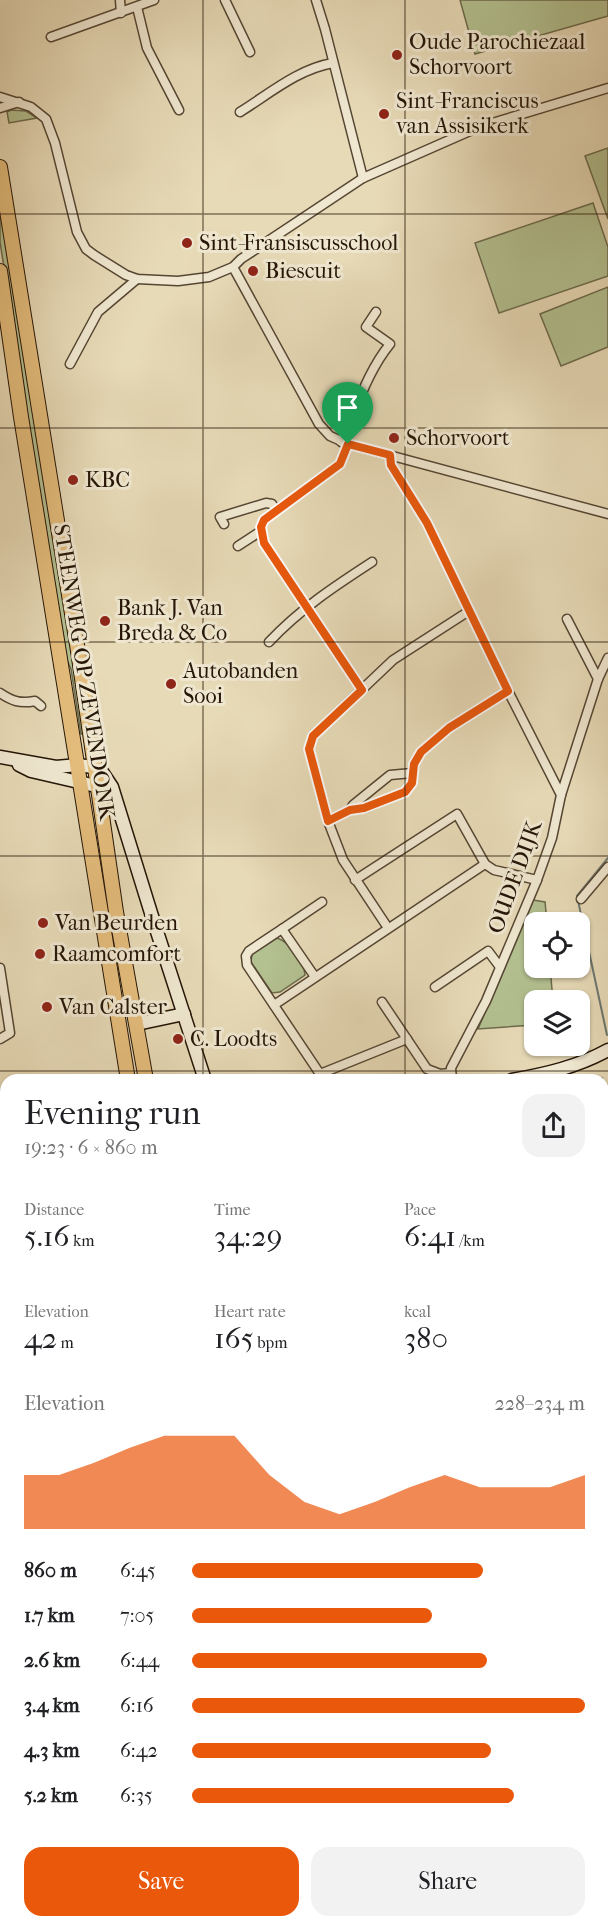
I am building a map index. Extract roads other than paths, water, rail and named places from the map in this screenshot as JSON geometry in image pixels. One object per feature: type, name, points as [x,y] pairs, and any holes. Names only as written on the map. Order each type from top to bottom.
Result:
[{"type":"main road","name":"STEENWEG OP ZEVENDONK","points":[[0,167],[78,651],[93,767],[116,912],[145,1074]]},
{"type":"main road","name":"STEENWEG OP ZEVENDONK","points":[[0,271],[21,417],[127,1074]]},
{"type":"street","points":[[120,0],[121,13]]},
{"type":"street","points":[[51,37],[154,0]]},
{"type":"street","points":[[225,0],[250,52]]},
{"type":"street","points":[[316,0],[363,178]]},
{"type":"street","points":[[137,7],[147,48],[179,110]]},
{"type":"street","points":[[240,112],[301,74],[333,63]]},
{"type":"street","points":[[0,97],[19,102],[44,115],[52,132],[81,241],[86,249],[126,275],[137,279],[194,280],[209,277],[232,267],[363,178],[479,127],[608,88]]},
{"type":"street","points":[[0,108],[19,102]]},
{"type":"street","points":[[232,267],[319,424],[330,436],[345,443],[608,514]]},
{"type":"street","points":[[70,364],[98,312],[137,279]]},
{"type":"street","points":[[362,690],[264,543],[261,529],[264,520],[276,510],[340,464],[345,443],[368,382],[382,354],[390,344],[366,327],[376,312]]},
{"type":"street","points":[[390,455],[391,465],[427,523],[561,795]]},
{"type":"street","points":[[224,524],[220,517],[266,503],[272,504],[276,510]]},
{"type":"street","points":[[238,546],[261,529]]},
{"type":"street","points":[[269,642],[306,606],[372,562]]},
{"type":"street","points":[[388,928],[343,860],[328,821],[309,749],[310,743],[313,736],[393,660],[469,611]]},
{"type":"street","points":[[567,618],[598,679]]},
{"type":"street","name":"OUDE DIJK","points":[[452,1074],[537,880],[552,838],[561,795],[598,679],[608,658]]},
{"type":"street","points":[[328,821],[350,810],[364,808],[405,792],[412,783],[412,773],[421,752],[449,728],[508,691]]},
{"type":"street","points":[[0,693],[13,701],[25,703],[35,701],[41,706]]},
{"type":"street","points":[[1,757],[56,766],[93,767]]},
{"type":"street","points":[[1,757],[31,771],[96,786]]},
{"type":"street","name":"STEENWEG OP ZEVENDONK","points":[[93,767],[102,772],[112,787],[203,1074]]},
{"type":"street","points":[[350,810],[390,775],[412,773]]},
{"type":"street","name":"STEENWEG OP ZEVENDONK","points":[[96,786],[104,792],[120,812]]},
{"type":"street","points":[[355,880],[457,814],[485,864],[494,870],[537,880]]},
{"type":"street","points":[[274,1005],[485,864]]},
{"type":"street","points":[[581,899],[608,867]]},
{"type":"street","points":[[317,1074],[247,965],[246,956],[249,951],[322,902]]},
{"type":"street","points":[[282,929],[315,977]]},
{"type":"street","points":[[435,987],[488,951],[500,967]]},
{"type":"street","points":[[0,968],[10,1033],[0,1039]]},
{"type":"street","points":[[382,1002],[427,1069],[440,1074]]},
{"type":"street","points":[[137,1024],[184,1014]]},
{"type":"street","points":[[326,1074],[407,1040]]},
{"type":"street","points":[[546,1074],[589,1060],[608,1050]]},
{"type":"waterway","points":[[607,1035],[577,896],[608,858]]},
{"type":"place","name":"Oude Parochiezaal Schorvoort","points":[[397,55]]},
{"type":"place","name":"Sint-Franciscus van Assisikerk","points":[[384,114]]},
{"type":"place","name":"Sint-Fransiscusschool","points":[[187,243]]},
{"type":"place","name":"Biescuit","points":[[253,271]]},
{"type":"place","name":"Schorvoort","points":[[394,438]]},
{"type":"place","name":"KBC","points":[[73,480]]},
{"type":"place","name":"Bank J. Van Breda & Co","points":[[105,621]]},
{"type":"place","name":"Autobanden Sooi","points":[[171,684]]},
{"type":"place","name":"Van Beurden","points":[[43,923]]},
{"type":"place","name":"Raamcomfort","points":[[40,954]]},
{"type":"place","name":"Van Calster","points":[[47,1007]]},
{"type":"place","name":"C. Loodts","points":[[178,1039]]}]
